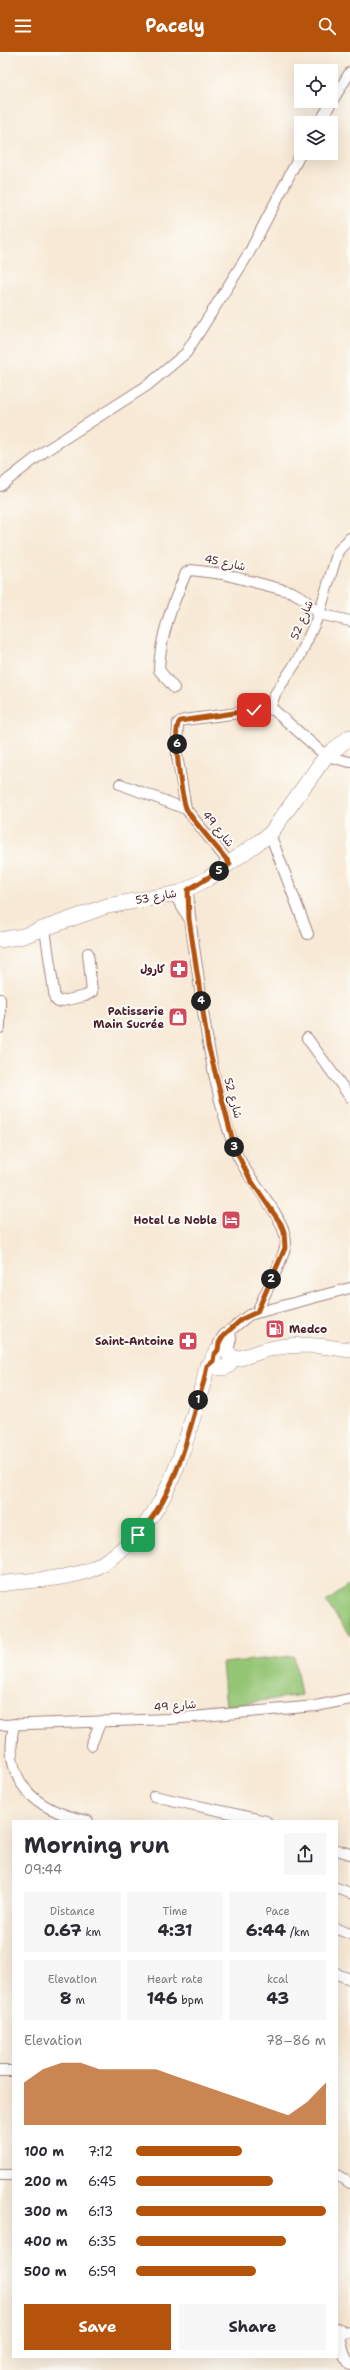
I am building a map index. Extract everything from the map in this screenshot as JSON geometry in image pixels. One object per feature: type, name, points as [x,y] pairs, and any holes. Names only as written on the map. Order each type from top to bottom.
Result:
[{"type":"street","points":[[323,116],[350,72]]},
{"type":"street","points":[[0,486],[5,476],[148,385],[186,353],[249,253],[297,160]]},
{"type":"street","name":"شارع 52","points":[[270,709],[275,694],[299,658],[319,614],[338,551],[350,538]]},
{"type":"street","name":"شارع 45","points":[[174,688],[159,670],[159,658],[172,607],[189,571],[196,570],[223,574],[292,592],[303,598],[319,614]]},
{"type":"street","points":[[319,614],[350,621]]},
{"type":"street","points":[[186,809],[177,755],[178,723],[184,720],[270,709],[326,756],[350,762]]},
{"type":"street","name":"شارع 53","points":[[0,940],[45,929],[107,906],[181,892],[230,864],[270,834],[326,756],[350,737]]},
{"type":"street","name":"شارع 49","points":[[120,784],[186,809],[230,864]]},
{"type":"street","points":[[270,834],[308,934]]},
{"type":"street","name":"شارع 52","points":[[181,892],[189,919],[208,1045],[235,1149],[250,1179],[269,1205],[284,1232],[285,1248],[257,1312]]},
{"type":"street","points":[[45,929],[55,999],[58,1002],[86,996],[92,992],[88,953]]},
{"type":"street","points":[[0,999],[0,1028]]},
{"type":"street","points":[[307,1038],[350,1096]]},
{"type":"street","points":[[223,1357],[231,1338],[230,1332],[242,1319],[257,1312],[350,1288]]},
{"type":"street","points":[[0,1584],[70,1576],[89,1571],[104,1562],[138,1535],[155,1514],[167,1492],[204,1381],[207,1366],[223,1357],[248,1349],[256,1352],[303,1345],[350,1350]]},
{"type":"street","name":"شارع 49","points":[[0,1724],[170,1719],[316,1706],[350,1699]]},
{"type":"street","points":[[91,1745],[101,1721]]},
{"type":"street","points":[[14,1724],[10,1742],[12,1765],[22,1786],[28,1793],[51,1810],[69,1817],[83,1820]]},
{"type":"street","points":[[154,1796],[262,1820]]},
{"type":"street","points":[[338,1850],[350,1854]]},
{"type":"street","points":[[338,1888],[350,1893]]},
{"type":"street","points":[[338,1929],[350,1934]]},
{"type":"street","points":[[338,1974],[350,1979]]},
{"type":"street","points":[[0,2071],[12,2071]]},
{"type":"street","points":[[0,2175],[12,2175]]},
{"type":"street","points":[[338,2176],[350,2184]]},
{"type":"street","points":[[338,2329],[344,2333],[350,2332]]},
{"type":"street","points":[[338,2329],[345,2357],[350,2365]]},
{"type":"green space","points":[[350,1585],[350,1636],[326,1602]]},
{"type":"green space","points":[[294,1656],[301,1695],[226,1706],[222,1663]]},
{"type":"place","name":"كارول","points":[[179,969]]},
{"type":"place","name":"Patisserie Main Sucrée","points":[[178,1017]]},
{"type":"place","name":"Hotel Le Noble","points":[[231,1220]]},
{"type":"place","name":"Medco","points":[[275,1329]]},
{"type":"place","name":"Saint-Antoine","points":[[188,1341]]},
{"type":"route","points":[[138,1535],[155,1514],[167,1492],[181,1454],[204,1381],[204,1374],[207,1366],[213,1361],[215,1352],[218,1350],[219,1343],[223,1336],[230,1332],[242,1319],[257,1312],[285,1248],[286,1242],[281,1224],[250,1179],[235,1149],[208,1045],[189,919],[188,890],[230,864],[186,809],[177,755],[177,729],[180,721],[254,710]]}]
